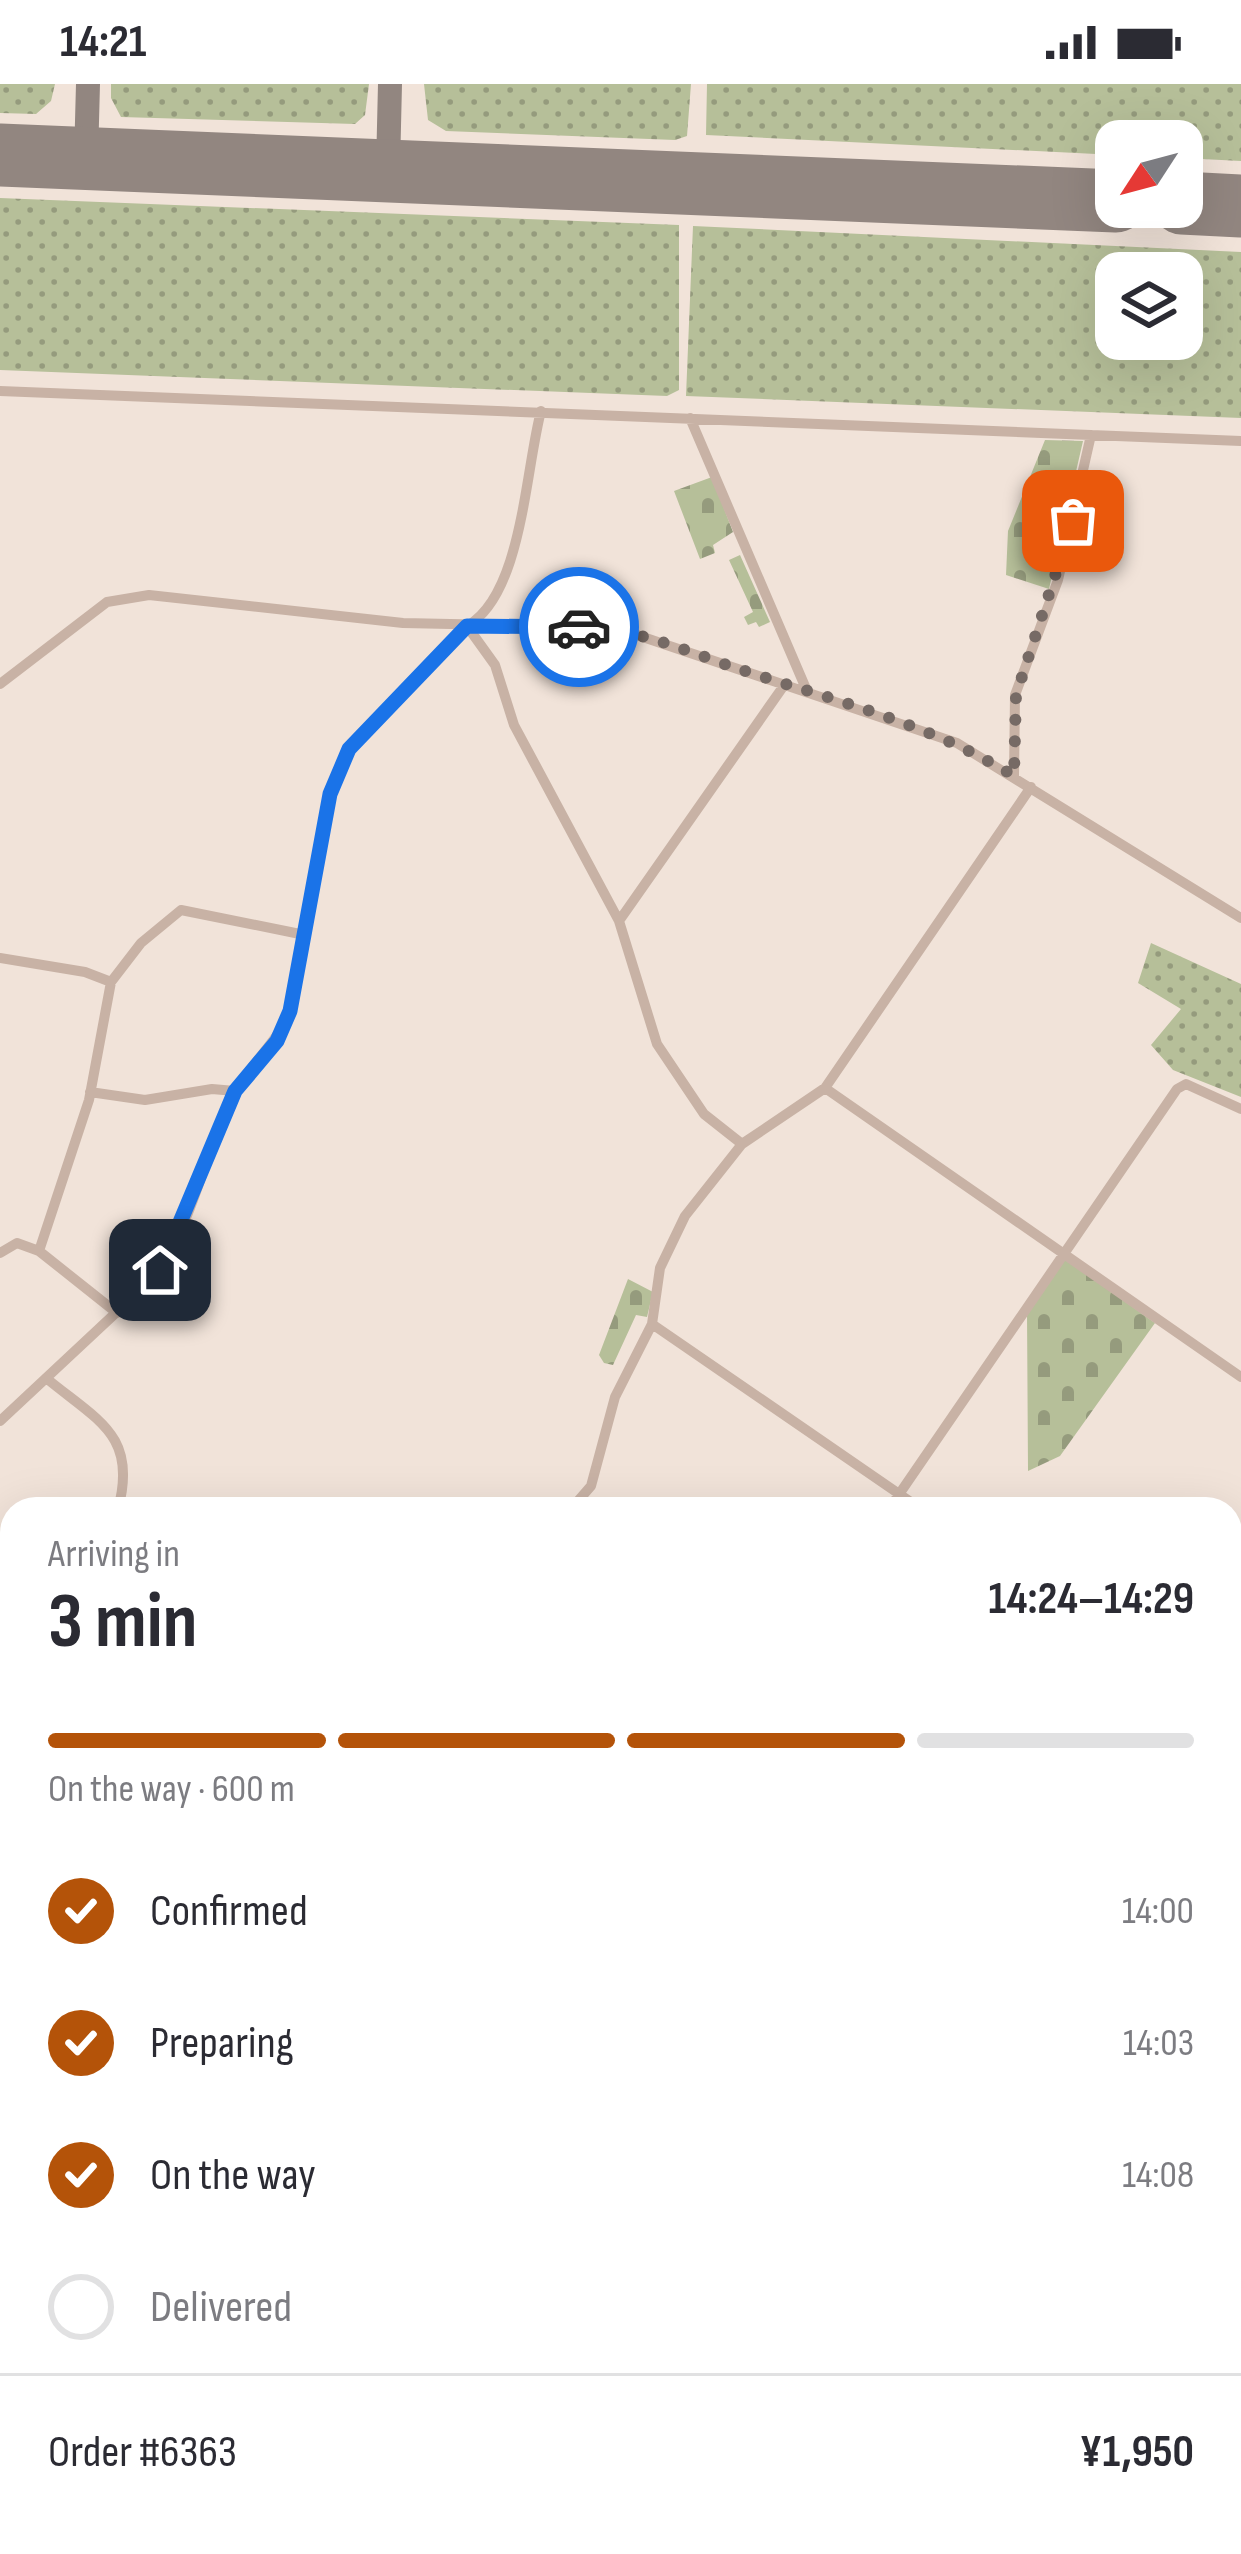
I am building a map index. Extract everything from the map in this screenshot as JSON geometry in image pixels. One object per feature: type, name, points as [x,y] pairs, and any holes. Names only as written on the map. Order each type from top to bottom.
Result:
[{"type":"street","points":[[0,392],[1241,441]]},
{"type":"street","points":[[3,1415],[117,1313],[169,1253],[235,1091],[277,1041],[290,1011],[330,794],[349,749],[467,626],[486,615],[510,572],[541,411]]},
{"type":"street","points":[[690,418],[807,691]]},
{"type":"street","points":[[1014,776],[1016,695],[1058,580],[1091,435]]},
{"type":"street","points":[[0,684],[107,602],[148,595],[294,614],[467,626],[610,629],[957,743],[1241,918]]},
{"type":"street","points":[[467,626],[495,665],[514,725],[620,921],[657,1044],[704,1114],[742,1144]]},
{"type":"street","points":[[620,921],[785,684]]},
{"type":"street","points":[[582,1497],[591,1486],[615,1397],[652,1324],[660,1268],[673,1240],[742,1144],[825,1088],[1031,787]]},
{"type":"street","points":[[39,1250],[90,1092],[111,982],[141,943],[181,910],[305,935]]},
{"type":"street","points":[[0,958],[85,972],[111,982]]},
{"type":"street","points":[[897,1497],[1180,1085],[1241,1109]]},
{"type":"street","points":[[825,1088],[1241,1377]]},
{"type":"street","points":[[90,1092],[145,1100],[212,1089],[235,1091]]},
{"type":"street","points":[[0,1253],[17,1244],[39,1250],[117,1313]]},
{"type":"street","points":[[652,1324],[903,1497]]},
{"type":"street","points":[[46,1378],[109,1430],[123,1450],[121,1497]]},
{"type":"green space","points":[[0,84],[55,84],[51,101],[36,114],[0,113]]},
{"type":"green space","points":[[111,84],[369,84],[365,115],[355,124],[121,117],[111,98]]},
{"type":"green space","points":[[424,84],[691,84],[687,136],[675,140],[446,131],[428,120]]},
{"type":"green space","points":[[707,84],[1241,84],[1241,161],[1203,159],[1203,120],[1095,120],[1095,154],[706,135]]},
{"type":"green space","points":[[0,198],[679,225],[679,390],[667,396],[0,370]]},
{"type":"green space","points":[[693,226],[1241,252],[1241,418],[686,396]]},
{"type":"green space","points":[[1045,440],[1083,441],[1049,589],[1006,575],[1008,531]]},
{"type":"green space","points":[[712,477],[733,532],[713,545],[715,553],[700,559],[674,491]]},
{"type":"green space","points":[[740,555],[770,622],[759,627],[756,622],[748,625],[744,617],[753,612],[729,560]]},
{"type":"green space","points":[[1151,943],[1241,984],[1241,1097],[1173,1070],[1151,1045],[1181,1009],[1138,983]]},
{"type":"green space","points":[[1064,1258],[1155,1323],[1060,1456],[1028,1471],[1027,1313]]},
{"type":"green space","points":[[628,1279],[653,1292],[647,1317],[636,1315],[613,1365],[604,1363],[599,1355]]},
{"type":"taxiway","points":[[86,159],[88,84]]},
{"type":"taxiway","points":[[388,168],[390,84]]},
{"type":"runway","points":[[0,155],[1095,200]]},
{"type":"runway","points":[[1203,204],[1241,206]]},
{"type":"way so far","points":[[579,627],[634,634],[838,700],[957,743],[1014,776],[1016,695],[1030,646],[1058,580],[1073,521]]},
{"type":"route","points":[[160,1270],[235,1091],[277,1041],[290,1011],[330,794],[349,749],[467,626],[579,627]]}]
